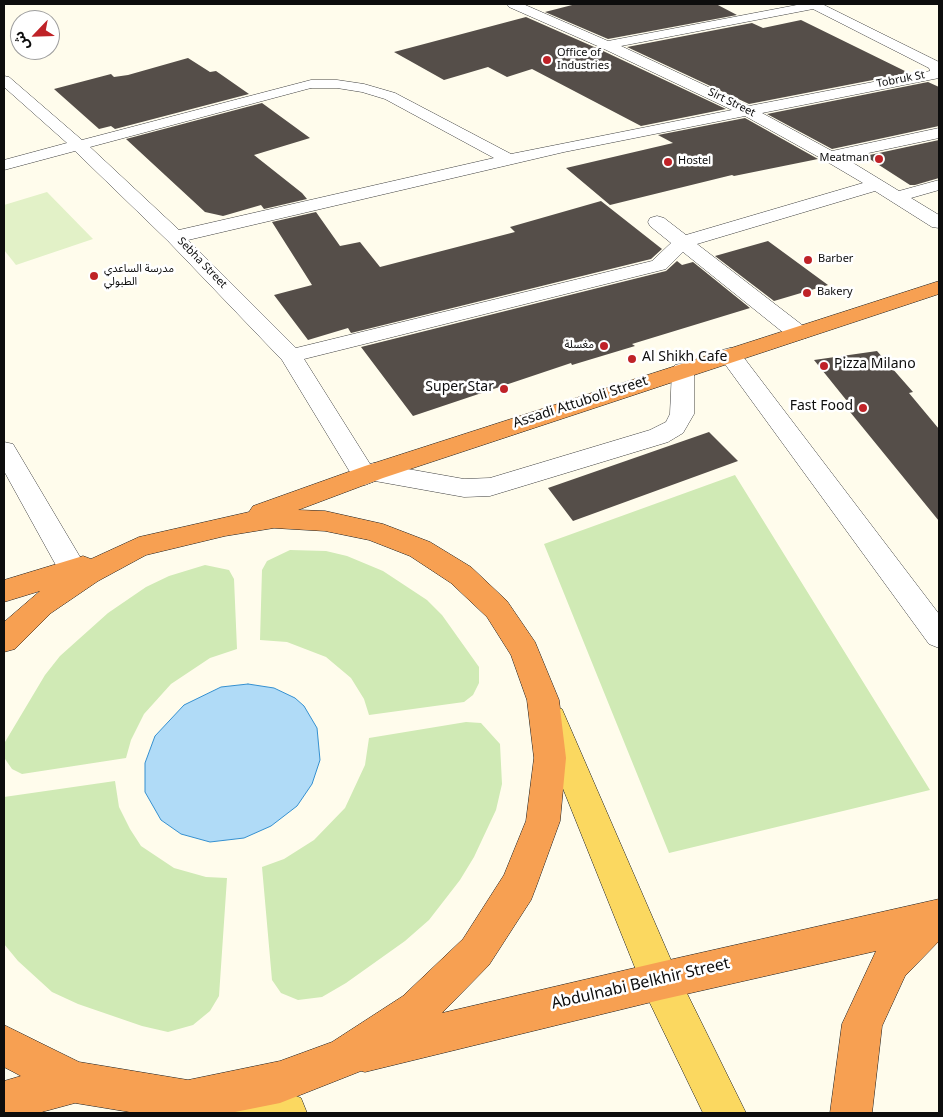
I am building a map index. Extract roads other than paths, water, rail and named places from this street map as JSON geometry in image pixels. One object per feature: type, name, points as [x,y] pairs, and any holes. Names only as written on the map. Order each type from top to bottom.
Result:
[{"type":"highway","name":"Assadi Attuboli Street","points":[[225,526],[370,474],[939,287]]},
{"type":"highway","points":[[4,591],[139,548],[225,526],[274,518],[325,521],[374,531],[420,549],[461,575],[497,609],[524,651],[543,700],[550,758],[542,821],[518,887],[476,952],[417,1010],[344,1058],[280,1082],[193,1103],[75,1082],[4,1045]]},
{"type":"highway","points":[[4,640],[41,605],[88,573],[139,548]]},
{"type":"highway","points":[[851,1113],[862,1024],[892,962],[937,918]]},
{"type":"highway","name":"Abdulnabi Belkhir Street","points":[[344,1058],[660,980],[937,918]]},
{"type":"highway","points":[[4,1102],[75,1082]]},
{"type":"main road","points":[[543,700],[660,980],[725,1113]]},
{"type":"main road","points":[[193,1103],[286,1113]]},
{"type":"street","name":"Sirt Street","points":[[513,4],[749,112],[830,156],[939,222]]},
{"type":"street","points":[[606,45],[814,4]]},
{"type":"street","name":"Tobruk St","points":[[749,112],[938,74],[936,66],[814,4]]},
{"type":"street","name":"Sebha Street","points":[[4,80],[76,144],[174,237],[291,356],[370,474]]},
{"type":"street","points":[[4,165],[76,144],[311,84],[337,84],[364,88],[390,96],[508,160]]},
{"type":"street","points":[[174,237],[508,160],[749,112]]},
{"type":"street","points":[[830,156],[939,133]]},
{"type":"street","points":[[291,356],[659,265],[683,242],[876,185]]},
{"type":"street","points":[[895,197],[939,185]]},
{"type":"street","points":[[657,222],[798,333]]},
{"type":"street","points":[[730,355],[939,636]]},
{"type":"street","points":[[370,474],[464,488],[490,487],[658,436],[675,427],[682,414],[683,370]]},
{"type":"street","points":[[4,450],[73,570]]},
{"type":"water","points":[[248,684],[274,688],[295,698],[304,706],[317,728],[320,760],[312,784],[297,806],[271,826],[244,838],[210,842],[181,834],[161,820],[145,792],[145,763],[155,736],[184,705],[221,687]]},
{"type":"place","name":"Office of Industries","points":[[547,60]]},
{"type":"place","name":"Meatman","points":[[879,159]]},
{"type":"place","name":"Hostel","points":[[668,162]]},
{"type":"place","name":"Barber","points":[[808,260]]},
{"type":"place","name":"مدرسة الساعدي الطبولي","points":[[94,276]]},
{"type":"place","name":"Bakery","points":[[807,293]]},
{"type":"place","name":"مغسلة","points":[[604,346]]},
{"type":"place","name":"Al Shikh Cafe","points":[[632,359]]},
{"type":"place","name":"Pizza Milano","points":[[824,366]]},
{"type":"place","name":"Super Star","points":[[504,389]]},
{"type":"place","name":"Fast Food","points":[[863,408]]}]
